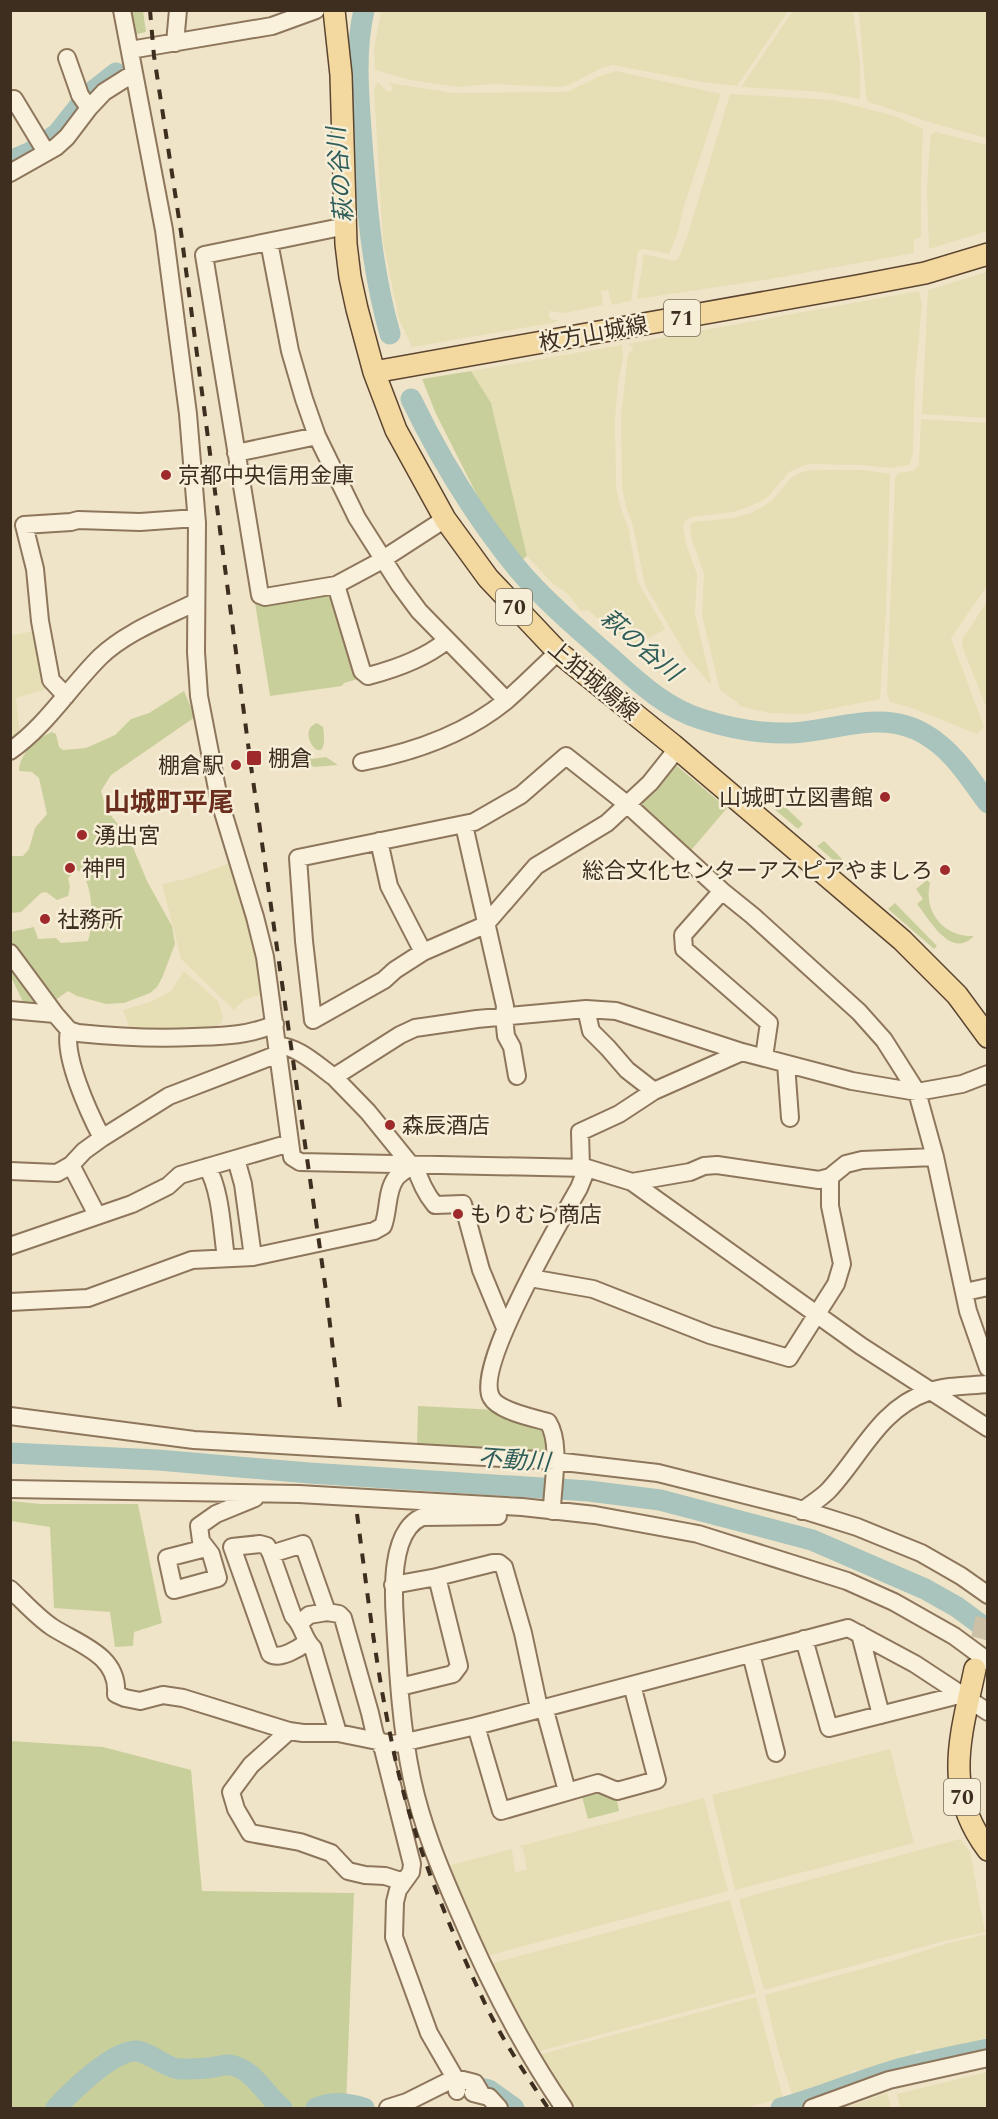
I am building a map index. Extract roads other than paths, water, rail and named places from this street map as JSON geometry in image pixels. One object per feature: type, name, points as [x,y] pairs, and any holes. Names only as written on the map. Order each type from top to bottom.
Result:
[{"type":"main road","name":"上狛城陽線","points":[[334,10],[341,75],[345,226],[350,277],[374,372],[396,430],[445,519],[488,578],[558,652],[803,854],[920,956],[957,995],[987,1037]]},
{"type":"main road","name":"枚方山城線","points":[[374,372],[925,273],[987,254]]},
{"type":"main road","name":"70","points":[[981,1665],[964,1698],[959,1750],[960,1788],[970,1821],[987,1850]]},
{"type":"street","points":[[122,10],[164,230],[188,414],[196,518],[196,652],[201,705],[219,800],[265,957],[292,1157],[300,1162],[584,1168],[632,1182],[816,1314],[987,1428]]},
{"type":"street","points":[[175,43],[178,10]]},
{"type":"street","points":[[130,50],[272,26],[316,10]]},
{"type":"street","points":[[67,58],[86,103]]},
{"type":"street","points":[[10,173],[43,147],[67,137],[86,103],[134,73]]},
{"type":"street","points":[[14,99],[43,147]]},
{"type":"street","points":[[345,226],[204,255],[260,595],[265,597],[336,585],[377,563],[382,557],[445,519]]},
{"type":"street","points":[[269,242],[290,351],[317,436],[357,518],[419,611],[506,700]]},
{"type":"street","points":[[236,453],[317,436]]},
{"type":"street","points":[[66,696],[51,680],[40,621],[35,569],[24,525],[78,520],[140,522],[196,518]]},
{"type":"street","points":[[336,585],[362,671],[368,676],[397,668],[436,649],[447,641]]},
{"type":"street","points":[[10,751],[28,739],[99,658],[118,643],[196,602]]},
{"type":"street","points":[[363,762],[395,755],[434,742],[464,728],[506,700],[558,652]]},
{"type":"street","points":[[677,749],[650,783],[628,806],[608,823],[536,866],[485,925],[423,952],[395,970],[384,981],[313,1020],[298,858],[464,825],[490,814],[521,795],[566,756],[628,806],[753,916],[859,1012],[884,1040],[917,1092],[935,1157],[968,1311],[987,1368]]},
{"type":"street","points":[[464,825],[505,1006],[506,1036],[512,1047],[517,1077]]},
{"type":"street","points":[[379,841],[388,886],[423,952]]},
{"type":"street","points":[[722,891],[683,935],[684,949],[769,1023],[764,1057]]},
{"type":"street","points":[[10,953],[55,1014],[69,1030],[78,1033],[172,1038],[246,1035],[275,1024]]},
{"type":"street","points":[[334,1077],[415,1028],[504,1016],[586,1009],[616,1011],[786,1064],[852,1081],[917,1092],[962,1084],[987,1074]]},
{"type":"street","points":[[586,1009],[591,1031],[627,1070],[654,1091]]},
{"type":"street","points":[[10,1010],[55,1014]]},
{"type":"street","points":[[69,1030],[68,1052],[91,1117],[102,1137]]},
{"type":"street","points":[[10,1171],[57,1173],[71,1165],[102,1137],[169,1096],[283,1046],[307,1058],[334,1077],[368,1112],[413,1165],[429,1198],[435,1205],[463,1204],[481,1270],[505,1328]]},
{"type":"street","points":[[552,1507],[555,1464],[553,1429],[548,1422],[496,1404],[490,1397],[489,1378],[505,1328],[579,1188],[584,1168],[580,1132],[619,1114],[654,1091],[742,1052]]},
{"type":"street","points":[[786,1064],[790,1118]]},
{"type":"street","points":[[10,1246],[132,1204],[168,1186],[180,1175],[290,1143]]},
{"type":"street","points":[[632,1182],[690,1172],[704,1166],[819,1180],[830,1176],[846,1164],[862,1160],[935,1157]]},
{"type":"street","points":[[236,1159],[243,1184],[252,1257]]},
{"type":"street","points":[[71,1165],[97,1215]]},
{"type":"street","points":[[10,1302],[88,1298],[192,1260],[252,1257],[374,1232],[383,1226],[387,1216],[390,1189],[396,1177],[413,1165]]},
{"type":"street","points":[[207,1167],[216,1193],[226,1258]]},
{"type":"street","points":[[530,1278],[593,1288],[710,1335],[789,1358],[836,1284],[842,1264],[830,1206],[830,1176]]},
{"type":"street","points":[[965,1292],[987,1287]]},
{"type":"street","points":[[802,1511],[827,1492],[864,1442],[895,1409],[912,1398],[930,1391],[987,1384]]},
{"type":"street","points":[[10,1416],[194,1440],[658,1473],[830,1517],[857,1527],[921,1553],[962,1576],[987,1595]]},
{"type":"street","points":[[10,1489],[268,1494],[552,1507],[698,1534],[847,1581],[894,1602],[954,1636],[981,1665]]},
{"type":"street","points":[[206,1548],[201,1541],[199,1526],[216,1514],[268,1494]]},
{"type":"street","points":[[522,1507],[510,1516],[422,1518],[409,1527],[402,1538],[393,1585],[400,1687],[413,1781],[434,1854],[478,1956],[517,2033],[564,2109]]},
{"type":"street","points":[[307,1642],[298,1649],[277,1656],[270,1654],[232,1547],[260,1544],[267,1546],[293,1616],[300,1623],[307,1642],[314,1648],[338,1733]]},
{"type":"street","points":[[271,1554],[303,1544],[327,1612]]},
{"type":"street","points":[[393,1585],[496,1563],[504,1567],[541,1708],[567,1791]]},
{"type":"street","points":[[400,1687],[453,1674],[458,1669],[437,1577]]},
{"type":"street","points":[[10,1589],[51,1626],[105,1659],[117,1684],[116,1694],[140,1701],[163,1695],[183,1698],[289,1731],[303,1733],[338,1733],[392,1744],[406,1742],[476,1726],[848,1628],[915,1664],[987,1713]]},
{"type":"street","points":[[300,1623],[309,1615],[327,1612],[339,1614],[343,1618],[377,1741],[383,1749],[412,1864],[411,1872],[398,1890],[395,1902],[394,1937],[429,2033],[456,2085]]},
{"type":"street","points":[[860,1634],[881,1715]]},
{"type":"street","points":[[804,1639],[829,1728],[964,1698]]},
{"type":"street","points":[[750,1654],[776,1753]]},
{"type":"street","points":[[476,1726],[501,1810],[598,1783],[617,1791],[657,1780],[632,1685]]},
{"type":"street","points":[[289,1731],[251,1765],[231,1792],[236,1809],[250,1833],[300,1842],[331,1853],[348,1870],[365,1875],[385,1876],[404,1882]]},
{"type":"street","points":[[812,2109],[889,2080],[987,2058]]},
{"type":"street","points":[[388,2109],[456,2085],[475,2083],[481,2091],[494,2100],[499,2109]]},
{"type":"street","points":[[413,2109],[456,2085]]},
{"type":"waterway","name":"萩の谷川","points":[[364,10],[359,43],[358,76],[364,167],[375,263],[390,334]]},
{"type":"waterway","name":"萩の谷川","points":[[10,161],[31,152],[57,134],[88,95],[116,73]]},
{"type":"waterway","name":"萩の谷川","points":[[411,399],[459,486],[517,568],[573,625],[663,700],[701,719],[734,728],[757,731],[791,733],[867,722],[903,725],[921,732],[946,750],[988,803]]},
{"type":"waterway","name":"不動川","points":[[10,1453],[158,1460],[309,1473],[589,1491],[660,1500],[812,1540],[925,1589],[957,1607],[988,1630]]},
{"type":"waterway","points":[[781,2108],[892,2071],[988,2049]]},
{"type":"waterway","points":[[56,2108],[82,2082],[105,2064],[128,2052],[137,2051],[179,2069],[227,2065],[238,2067],[253,2077],[282,2108]]},
{"type":"waterway","points":[[475,2087],[489,2090],[514,2108]]},
{"type":"waterway","points":[[316,2108],[329,2104],[364,2108]]},
{"type":"tunnel","points":[[975,1669],[988,1609]]},
{"type":"railway","points":[[150,10],[154,56],[181,232],[250,759],[326,1291],[341,1417]]},
{"type":"railway","points":[[357,1514],[386,1715],[399,1775],[418,1839],[454,1935],[488,2010],[512,2053],[548,2108]]},
{"type":"place","name":"京都中央信用金庫","points":[[166,475]]},
{"type":"place","name":"棚倉","points":[[254,758]]},
{"type":"place","name":"棚倉駅","points":[[236,765]]},
{"type":"place","name":"山城町立図書館","points":[[885,797]]},
{"type":"place","name":"湧出宮","points":[[82,835]]},
{"type":"place","name":"神門","points":[[70,868]]},
{"type":"place","name":"総合文化センターアスピアやましろ","points":[[945,870]]},
{"type":"place","name":"社務所","points":[[45,919]]},
{"type":"place","name":"森辰酒店","points":[[390,1125]]},
{"type":"place","name":"もりむら商店","points":[[458,1214]]},
{"type":"district","name":"山城町平尾","points":[[169,802]]}]
